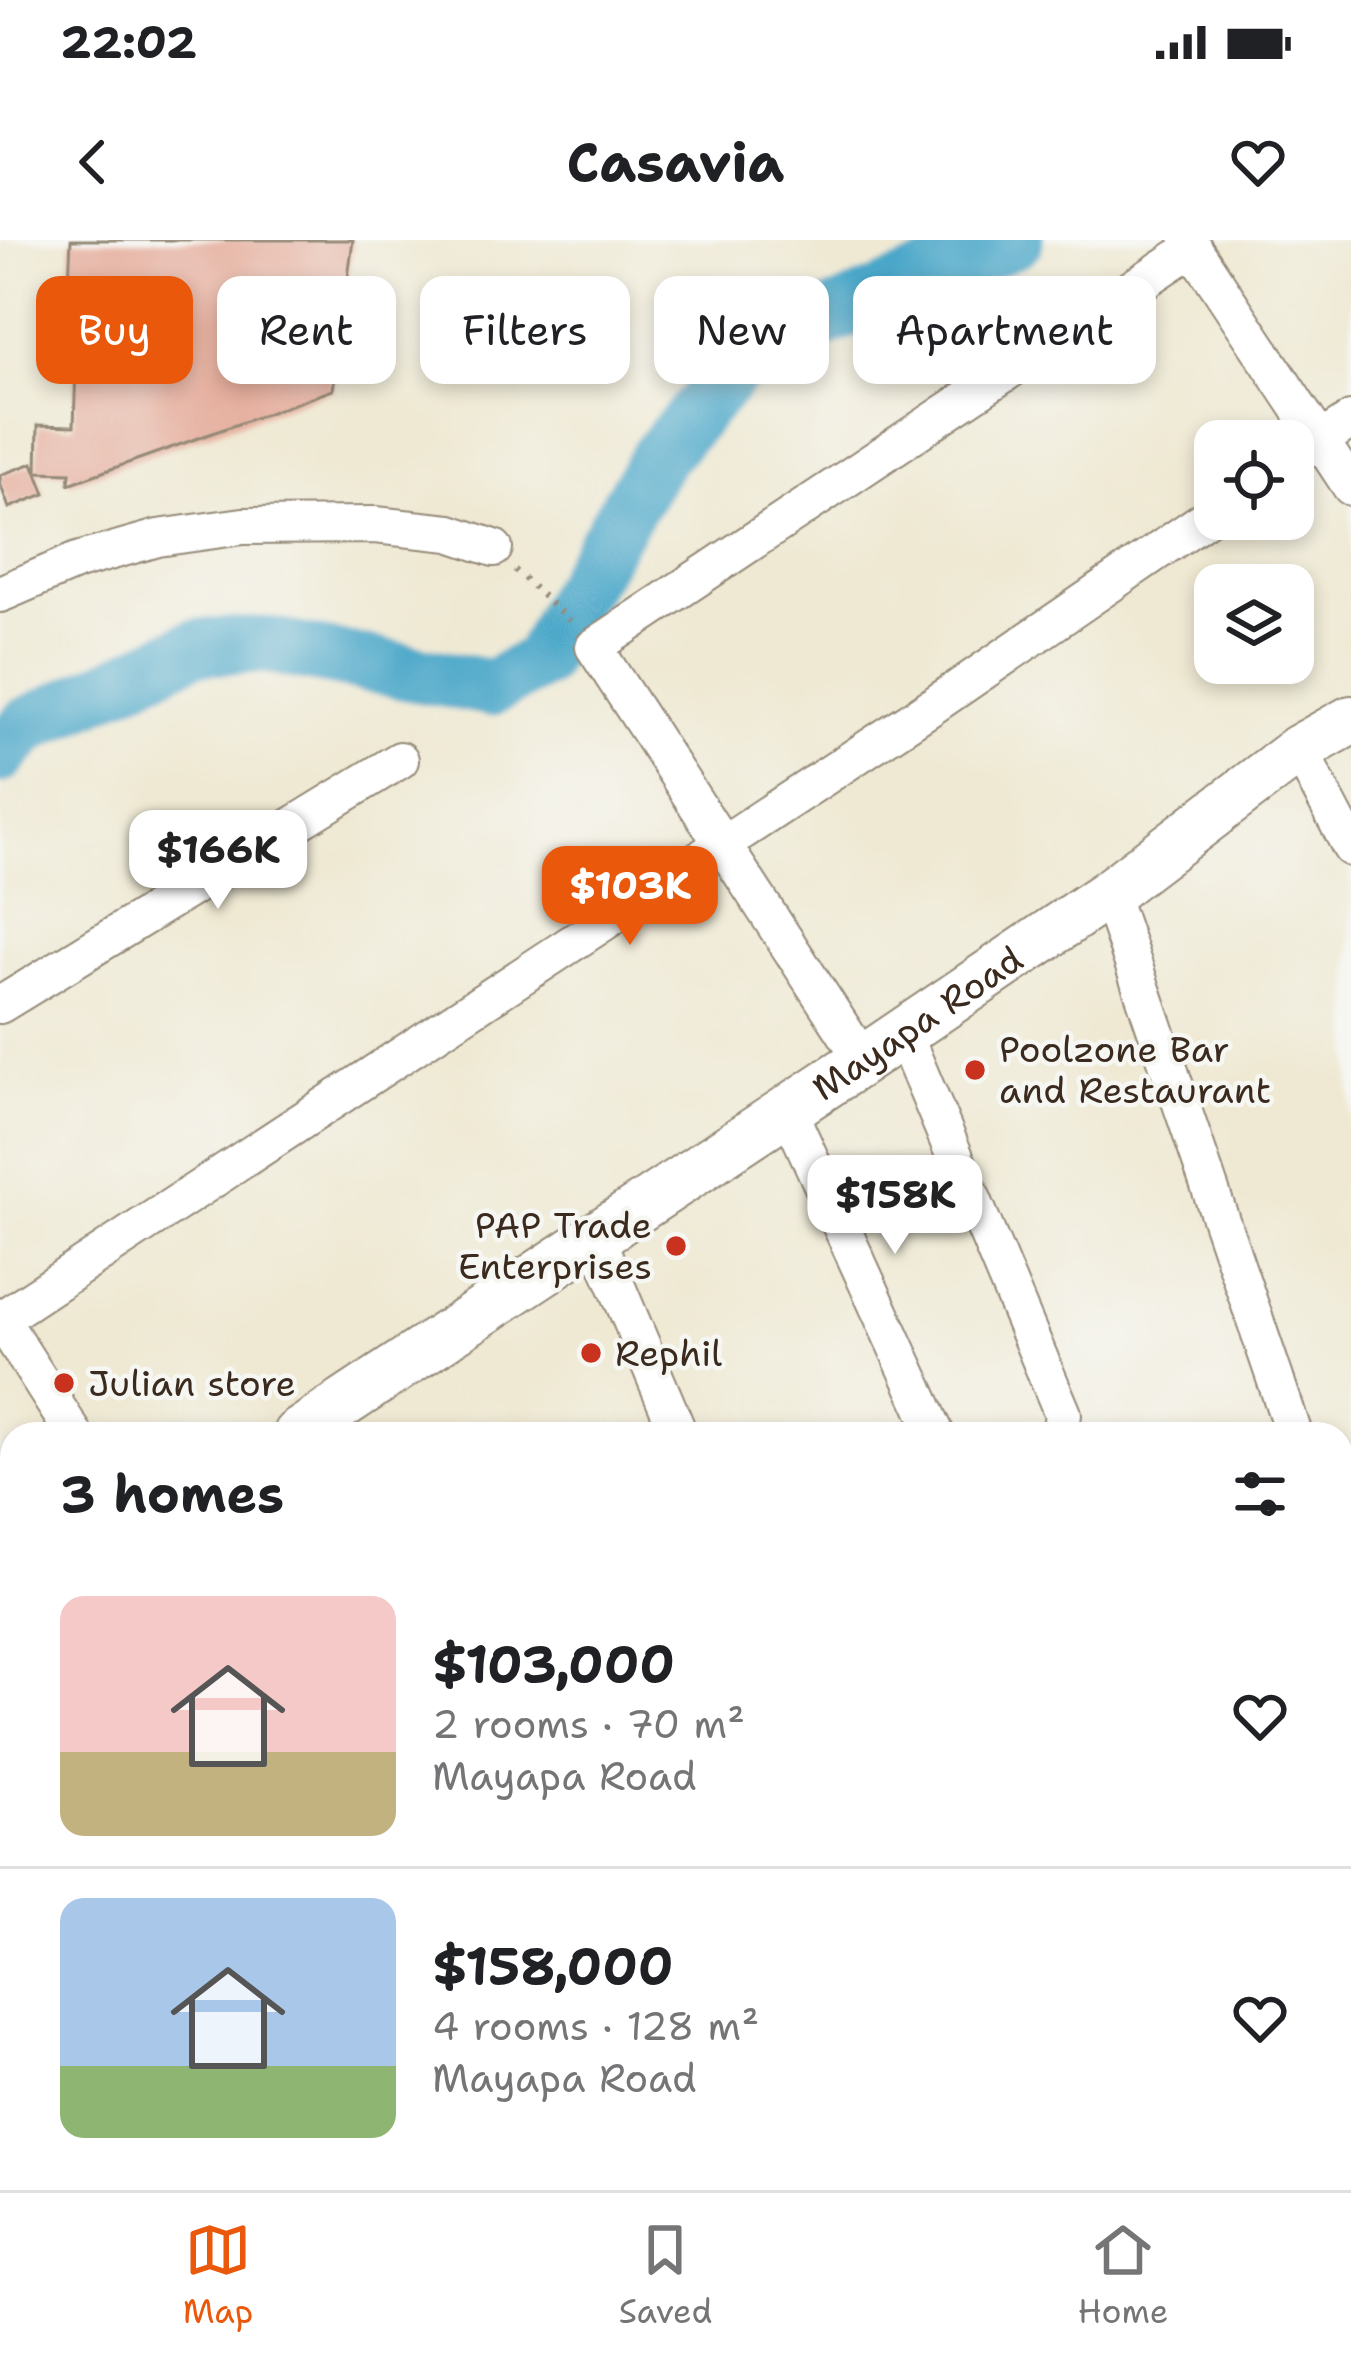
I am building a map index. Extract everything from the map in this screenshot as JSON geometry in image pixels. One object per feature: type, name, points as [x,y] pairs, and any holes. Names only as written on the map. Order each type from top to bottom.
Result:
[{"type":"main road","name":"Mayapa Road","points":[[326,1422],[903,1034],[1108,893],[1299,749],[1351,720]]},
{"type":"street","points":[[863,1060],[594,647],[1191,244],[1290,420]]},
{"type":"street","points":[[1314,444],[1351,420]]},
{"type":"street","points":[[1314,456],[1351,487]]},
{"type":"street","points":[[0,594],[77,561],[158,538],[243,526],[375,525],[450,532],[507,561]]},
{"type":"street","points":[[66,1422],[0,1318],[934,705],[1194,526]]},
{"type":"street","points":[[1299,749],[1351,848]]},
{"type":"street","points":[[0,1005],[400,760]]},
{"type":"street","points":[[1108,893],[1290,1422]]},
{"type":"street","points":[[903,1034],[1063,1414],[1062,1422]]},
{"type":"street","points":[[788,1110],[931,1422]]},
{"type":"street","points":[[596,1237],[675,1422]]},
{"type":"path","points":[[507,561],[579,630]]},
{"type":"building","points":[[71,240],[353,240],[348,276],[217,276],[217,384],[334,384],[333,390],[69,484],[70,473],[37,472],[38,425],[74,426],[75,384],[193,384],[193,276],[69,276]]},
{"type":"building","points":[[33,463],[45,494],[9,508],[0,475]]},
{"type":"waterway","points":[[0,755],[27,725],[195,647],[266,645],[491,688],[539,662],[659,455],[753,349],[1015,240]]},
{"type":"place","name":"Poolzone Bar and Restaurant","points":[[975,1070]]},
{"type":"place","name":"PAP Trade Enterprises","points":[[676,1246]]},
{"type":"place","name":"Rephil","points":[[591,1353]]},
{"type":"place","name":"Julian store","points":[[64,1383]]}]
